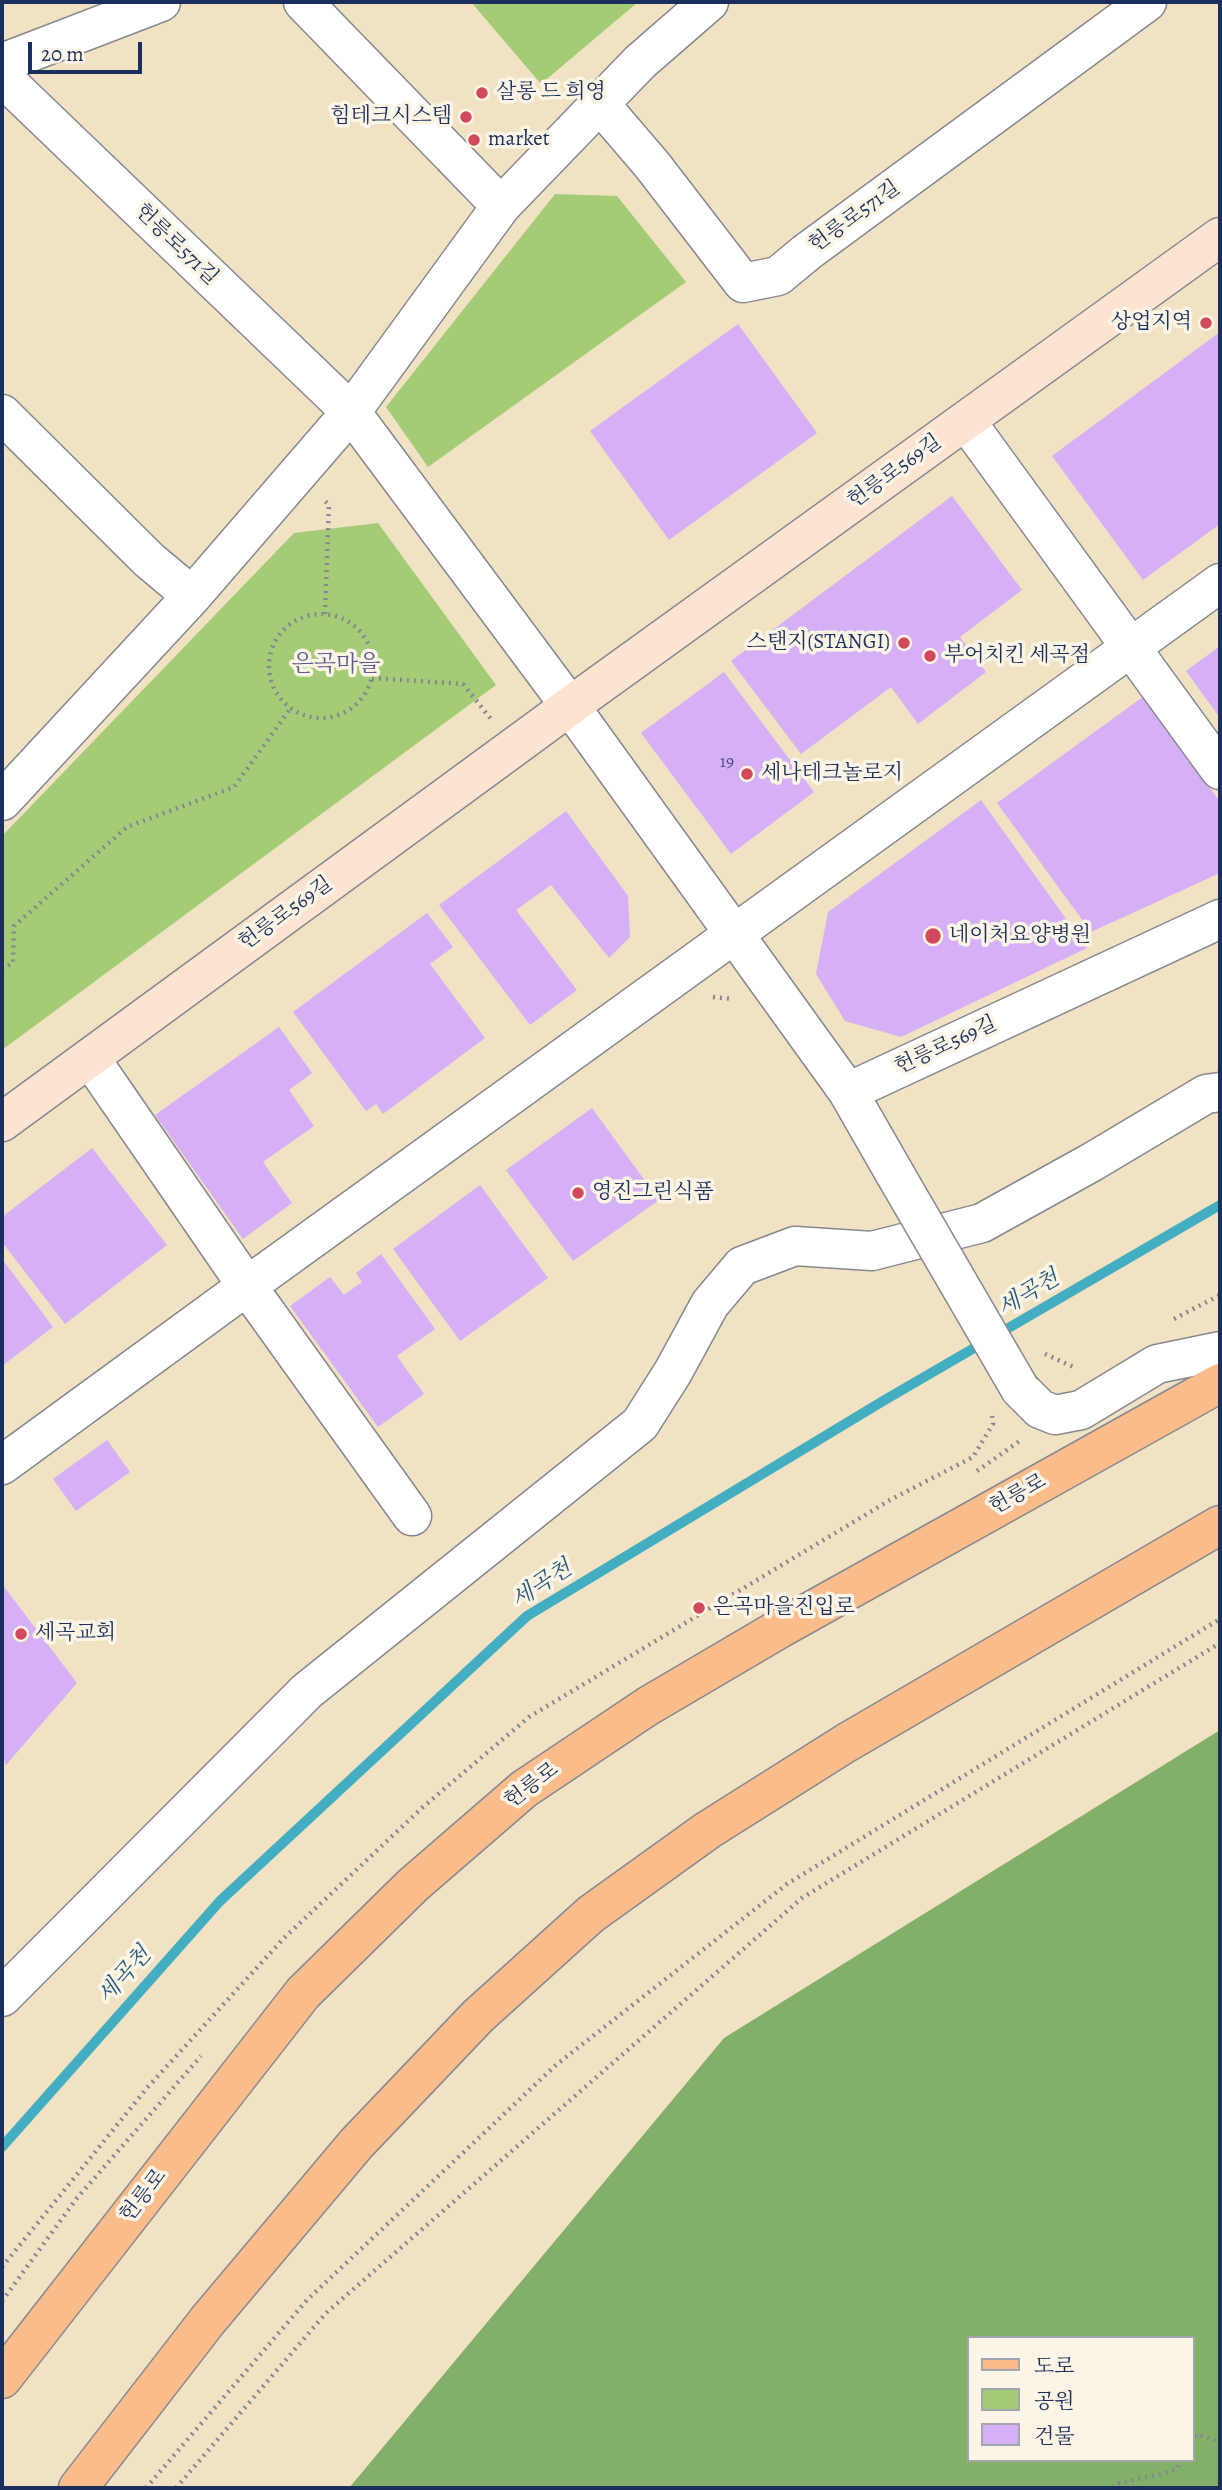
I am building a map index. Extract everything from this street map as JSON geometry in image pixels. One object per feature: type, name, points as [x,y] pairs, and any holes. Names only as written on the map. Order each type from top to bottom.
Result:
[{"type":"main road","name":"헌릉로","points":[[2,2379],[303,1993],[413,1885],[524,1789],[648,1706],[779,1629],[1220,1383]]},
{"type":"main road","points":[[78,2488],[208,2320],[356,2144],[478,2016],[592,1914],[708,1830],[846,1744],[1220,1525]]},
{"type":"street","points":[[2,63],[161,2]]},
{"type":"street","points":[[303,2],[501,206]]},
{"type":"street","points":[[3,799],[192,596],[351,412],[501,206],[640,62],[709,2]]},
{"type":"street","name":"헌릉로571길","points":[[600,104],[653,166],[743,284],[778,276],[1147,2]]},
{"type":"street","name":"헌릉로571길","points":[[2,77],[351,412],[569,706]]},
{"type":"street","name":"헌릉로569길","points":[[2,1122],[569,706],[1220,237]]},
{"type":"street","points":[[2,414],[149,560],[192,596]]},
{"type":"street","points":[[966,421],[1220,770]]},
{"type":"street","points":[[2,1465],[1220,583]]},
{"type":"street","points":[[569,706],[848,1092],[1020,1390],[1041,1409],[1055,1415],[1081,1410],[1157,1364],[1220,1351]]},
{"type":"street","name":"헌릉로569길","points":[[848,1092],[1220,919]]},
{"type":"street","points":[[90,1058],[247,1286],[412,1516]]},
{"type":"street","points":[[2,1997],[307,1691],[640,1424],[673,1372],[710,1304],[742,1266],[795,1246],[872,1251],[982,1223],[1206,1094],[1220,1092]]},
{"type":"path","points":[[299,472],[329,505],[325,614]]},
{"type":"path","points":[[325,614],[342,618],[357,628],[368,643],[373,660],[372,678],[365,694],[353,707],[338,716],[322,719],[305,716],[290,709],[278,697],[271,683],[268,666],[271,650],[279,635],[291,623],[307,616],[325,614]]},
{"type":"path","points":[[372,678],[463,684],[514,747]]},
{"type":"path","points":[[2,969],[13,962],[14,926],[127,827],[234,788],[290,709]]},
{"type":"path","points":[[701,996],[736,999]]},
{"type":"path","points":[[146,2488],[307,2300],[556,2065],[787,1884],[1220,1619]]},
{"type":"path","points":[[176,2488],[326,2314],[802,1898],[1220,1643]]},
{"type":"path","points":[[1194,2439],[1197,2434],[1220,2442]]},
{"type":"path","points":[[1113,2488],[1116,2484],[1177,2470],[1181,2462]]},
{"type":"green space","points":[[471,2],[638,2],[541,84]]},
{"type":"green space","points":[[555,194],[617,196],[686,282],[428,467],[386,407]]},
{"type":"green space","points":[[378,523],[496,685],[2,1050],[2,836],[294,533]]},
{"type":"green space","points":[[1220,1730],[1220,2488],[349,2488],[724,2038]]},
{"type":"building","points":[[738,324],[817,433],[669,540],[590,431]]},
{"type":"building","points":[[1220,332],[1220,524],[1143,580],[1052,456]]},
{"type":"building","points":[[952,496],[1022,590],[960,637],[986,672],[918,724],[891,687],[801,754],[731,661]]},
{"type":"building","points":[[1220,646],[1220,718],[1186,671]]},
{"type":"building","points":[[724,672],[814,792],[731,854],[641,733]]},
{"type":"building","points":[[1144,696],[1220,802],[1220,873],[1091,932],[997,803]]},
{"type":"building","points":[[981,800],[1087,948],[901,1037],[845,1021],[816,974],[828,912]]},
{"type":"building","points":[[566,811],[628,896],[630,937],[609,958],[551,885],[516,910],[577,990],[530,1025],[439,905]]},
{"type":"building","points":[[427,913],[453,947],[430,964],[485,1038],[383,1114],[376,1104],[366,1111],[293,1012]]},
{"type":"building","points":[[279,1027],[312,1073],[289,1090],[314,1126],[263,1162],[292,1203],[243,1239],[155,1115]]},
{"type":"building","points":[[592,1108],[659,1200],[573,1261],[506,1170]]},
{"type":"building","points":[[92,1148],[167,1245],[65,1324],[2,1242],[2,1217]]},
{"type":"building","points":[[480,1185],[548,1278],[460,1341],[393,1249]]},
{"type":"building","points":[[381,1254],[435,1329],[397,1356],[424,1394],[378,1427],[290,1306],[330,1277],[344,1295],[362,1282],[356,1273]]},
{"type":"building","points":[[2,1259],[53,1327],[2,1366]]},
{"type":"building","points":[[107,1440],[130,1472],[76,1511],[53,1479]]},
{"type":"building","name":"세곡교회","points":[[2,1584],[77,1683],[6,1765],[2,1754]]},
{"type":"waterway","name":"세곡천","points":[[2,2147],[220,1901],[527,1616],[883,1401],[1220,1205]]},
{"type":"place","name":"살롱 드 희영","points":[[482,93]]},
{"type":"place","name":"힘테크시스템","points":[[466,117]]},
{"type":"place","name":"market","points":[[474,140]]},
{"type":"place","name":"상업지역","points":[[1206,323]]},
{"type":"place","name":"스탠지(STANGI)","points":[[904,643]]},
{"type":"place","name":"부어치킨 세곡점","points":[[930,656]]},
{"type":"place","name":"세나테크놀로지","points":[[747,774]]},
{"type":"place","name":"네이처요양병원","points":[[933,936]]},
{"type":"place","name":"영진그린식품","points":[[578,1193]]},
{"type":"place","name":"은곡마을진입로","points":[[699,1608]]},
{"type":"place","name":"세곡교회","points":[[21,1634]]},
{"type":"district","name":"은곡마을","points":[[336,665]]}]
